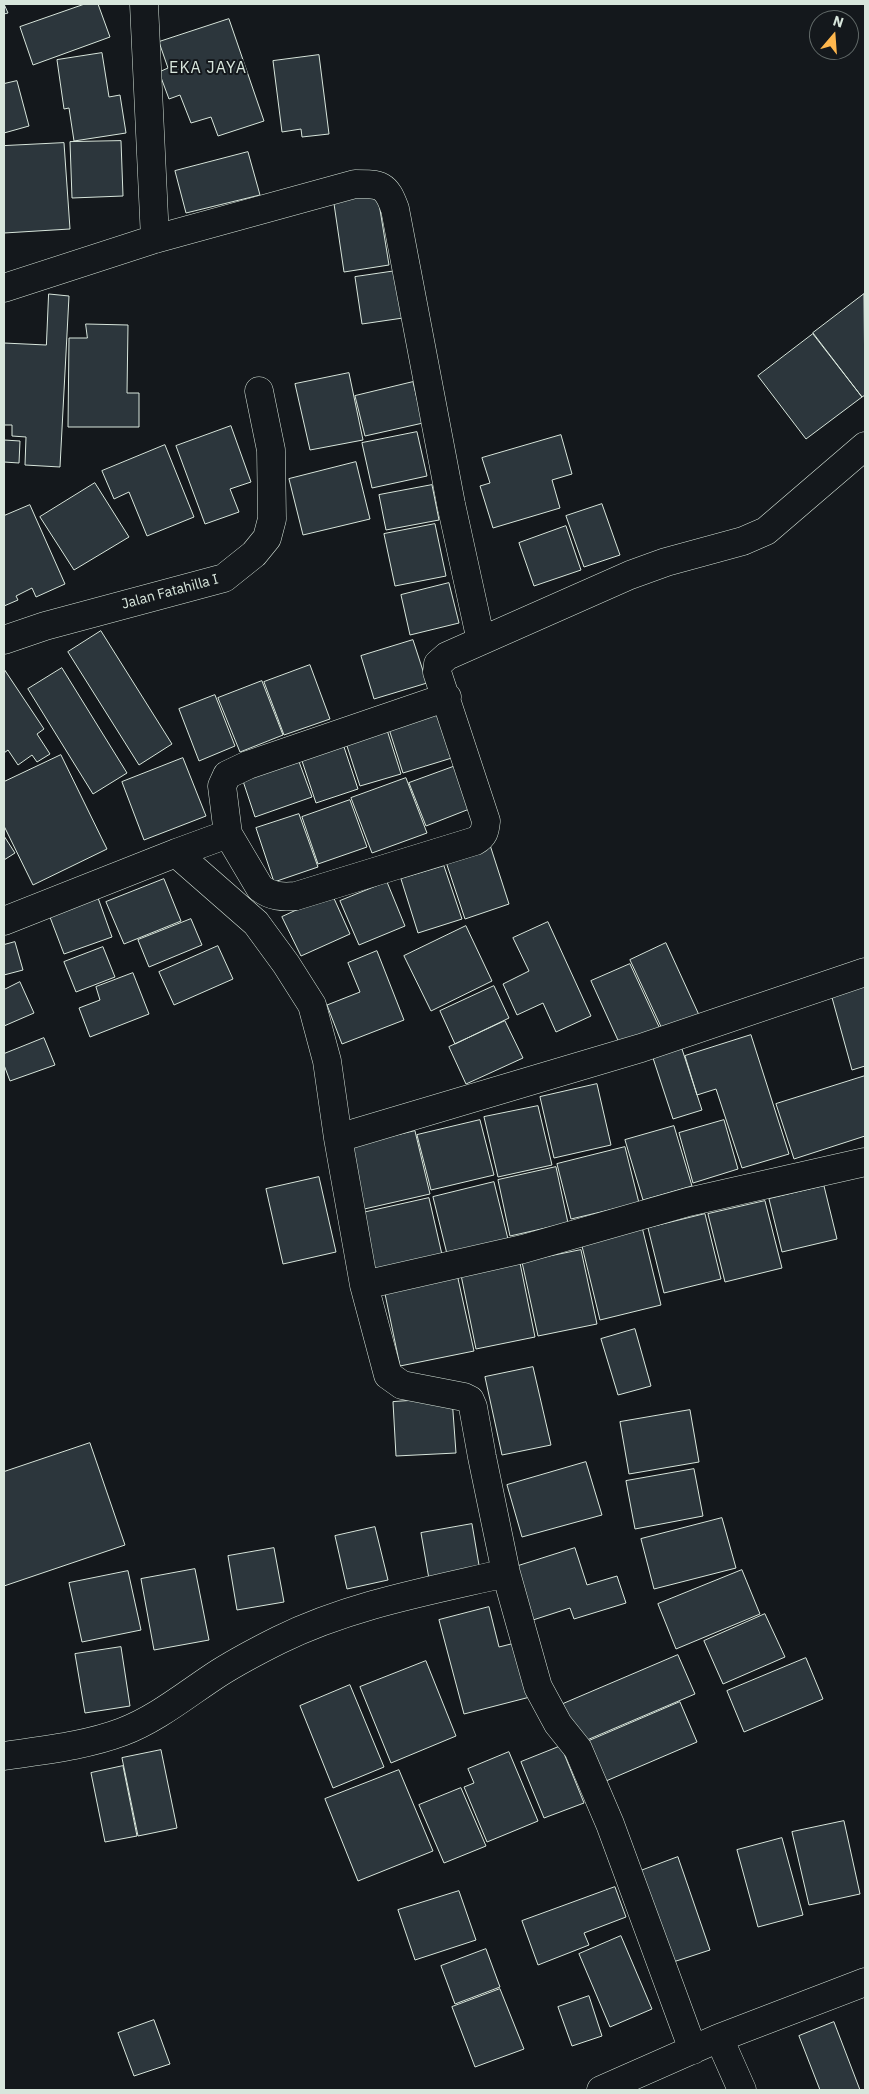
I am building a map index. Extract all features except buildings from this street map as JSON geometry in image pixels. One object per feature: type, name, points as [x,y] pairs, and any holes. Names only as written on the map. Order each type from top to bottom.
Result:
[{"type":"street","points":[[144,4],[155,239]]},
{"type":"street","points":[[4,288],[155,239],[355,184],[376,184],[389,192],[395,209],[451,504],[481,641]]},
{"type":"street","name":"Jalan Fatahilla I","points":[[4,640],[45,626],[224,578],[254,554],[267,538],[272,520],[271,450],[259,391]]},
{"type":"street","points":[[447,697],[248,765],[227,776],[222,786],[228,834],[260,888],[269,894],[280,897],[296,896],[475,841],[482,837],[486,821],[447,697],[437,672],[438,664],[447,656],[630,575],[666,562],[742,541],[766,531],[865,446]]},
{"type":"street","points":[[4,921],[228,834]]},
{"type":"street","points":[[176,853],[256,923],[286,964],[312,1005],[327,1061],[338,1138],[364,1285],[388,1375],[402,1385],[464,1397],[470,1400],[473,1407],[506,1573],[538,1687],[558,1724],[578,1749],[610,1824],[693,2050]]},
{"type":"street","points":[[338,1138],[641,1048],[865,972]]},
{"type":"street","points":[[364,1285],[522,1248],[688,1202],[865,1162]]},
{"type":"street","points":[[4,1756],[87,1742],[123,1732],[165,1710],[228,1668],[278,1641],[323,1621],[376,1604],[506,1573]]},
{"type":"street","points":[[601,2090],[719,2038],[865,1982]]},
{"type":"street","points":[[719,2038],[742,2090]]},
{"type":"district","name":"EKA JAYA","points":[[208,68]]}]
